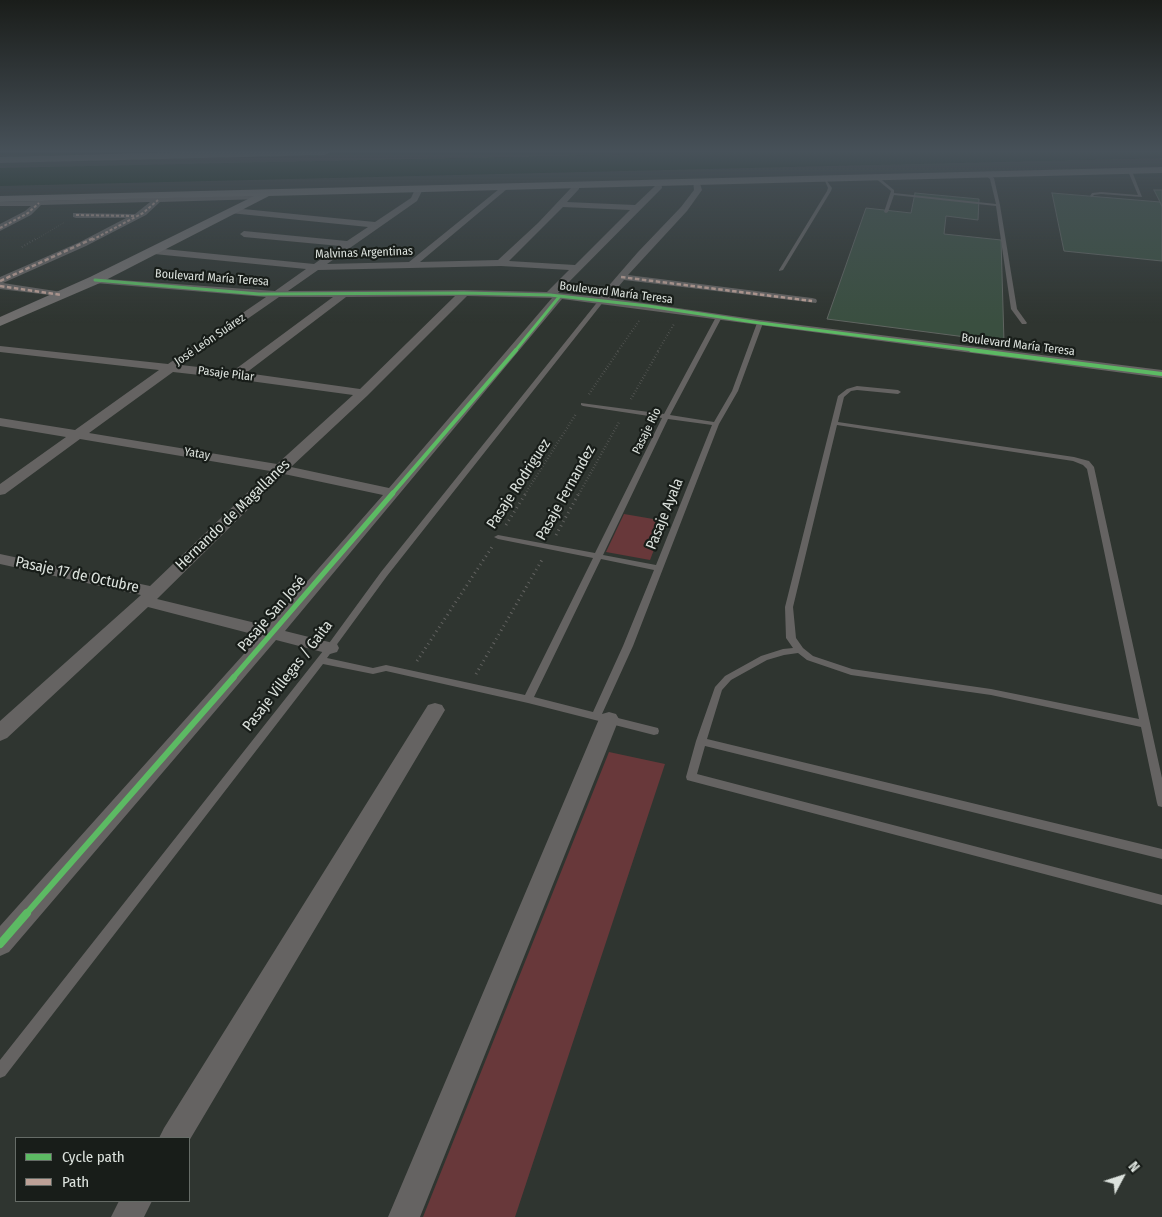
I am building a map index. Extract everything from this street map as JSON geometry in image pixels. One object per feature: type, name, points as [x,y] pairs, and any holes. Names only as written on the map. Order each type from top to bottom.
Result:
[{"type":"main road","points":[[0,322],[95,280],[237,209]]},
{"type":"street","points":[[0,228],[33,209]]},
{"type":"street","points":[[0,280],[63,254],[149,209]]},
{"type":"street","name":"José León Suárez","points":[[0,491],[170,368],[318,267],[399,209]]},
{"type":"street","points":[[412,264],[478,209]]},
{"type":"street","points":[[501,263],[555,209]]},
{"type":"street","name":"Pasaje San José","points":[[0,944],[272,634],[526,339],[554,296],[577,268],[636,209]]},
{"type":"street","points":[[601,301],[684,209]]},
{"type":"street","points":[[233,211],[377,225]]},
{"type":"street","points":[[76,215],[137,216]]},
{"type":"street","points":[[244,234],[349,244]]},
{"type":"street","name":"Malvinas Argentinas","points":[[154,251],[318,267],[501,263],[577,268]]},
{"type":"street","points":[[621,277],[812,301]]},
{"type":"street","name":"Boulevard María Teresa","points":[[95,280],[259,294],[280,292],[343,294],[464,293],[554,296],[648,306],[760,323],[1162,374]]},
{"type":"street","points":[[0,286],[62,295]]},
{"type":"street","name":"Hernando de Magallanes","points":[[0,734],[363,393],[464,293]]},
{"type":"street","points":[[235,375],[343,294]]},
{"type":"street","name":"Pasaje Pilar","points":[[0,349],[235,375],[363,393]]},
{"type":"street","name":"Yatay","points":[[0,422],[281,468],[393,493]]},
{"type":"street","name":"Pasaje 17 de Octubre","points":[[0,559],[149,596],[272,634],[326,654]]},
{"type":"street","points":[[175,1137],[435,710]]},
{"type":"street","points":[[404,1217],[603,718]]},
{"type":"street","points":[[126,1217],[135,1202]]},
{"type":"lane","points":[[781,270],[818,209]]},
{"type":"lane","points":[[999,209],[1014,309],[1024,323]]},
{"type":"lane","name":"Pasaje Villegas / Gaita","points":[[0,1071],[326,654],[384,574],[601,301]]},
{"type":"lane","name":"Pasaje Rio","points":[[528,699],[666,417],[720,317]]},
{"type":"lane","name":"Pasaje Ayala","points":[[603,718],[628,646],[716,424],[735,391],[760,323]]},
{"type":"lane","points":[[898,392],[867,388],[849,390],[841,396],[789,607],[791,638],[800,650],[810,658],[852,672],[991,692],[1145,724]]},
{"type":"lane","points":[[583,404],[716,424]]},
{"type":"lane","points":[[834,423],[1074,459],[1086,463],[1091,469],[1162,803]]},
{"type":"lane","points":[[498,537],[659,568]]},
{"type":"lane","points":[[800,650],[783,652],[764,658],[728,678],[718,689],[701,741],[692,777],[1162,900]]},
{"type":"lane","points":[[326,654],[373,671],[386,668],[528,699],[654,731]]},
{"type":"lane","points":[[701,741],[1162,854]]},
{"type":"path","points":[[22,247],[76,215]]},
{"type":"shaded area","points":[[624,514],[665,521],[650,560],[606,552]]},
{"type":"shaded area","points":[[609,752],[665,764],[515,1217],[423,1217]]},
{"type":"building","points":[[866,209],[911,213],[912,209],[979,209],[978,220],[946,216],[944,234],[1001,240],[1004,342],[827,319]]},
{"type":"building","points":[[1055,209],[1162,209],[1162,261],[1064,251]]},
{"type":"marked path","points":[[0,228],[33,209]]},
{"type":"marked path","points":[[0,281],[83,244],[148,209]]},
{"type":"marked path","points":[[76,215],[135,216]]},
{"type":"marked path","points":[[621,277],[812,301]]},
{"type":"marked path","points":[[0,286],[62,295]]},
{"type":"cycle path","points":[[95,280],[259,294],[464,293],[550,295],[648,306],[760,323],[1162,374]]},
{"type":"cycle path","points":[[0,944],[272,634],[559,297]]}]
